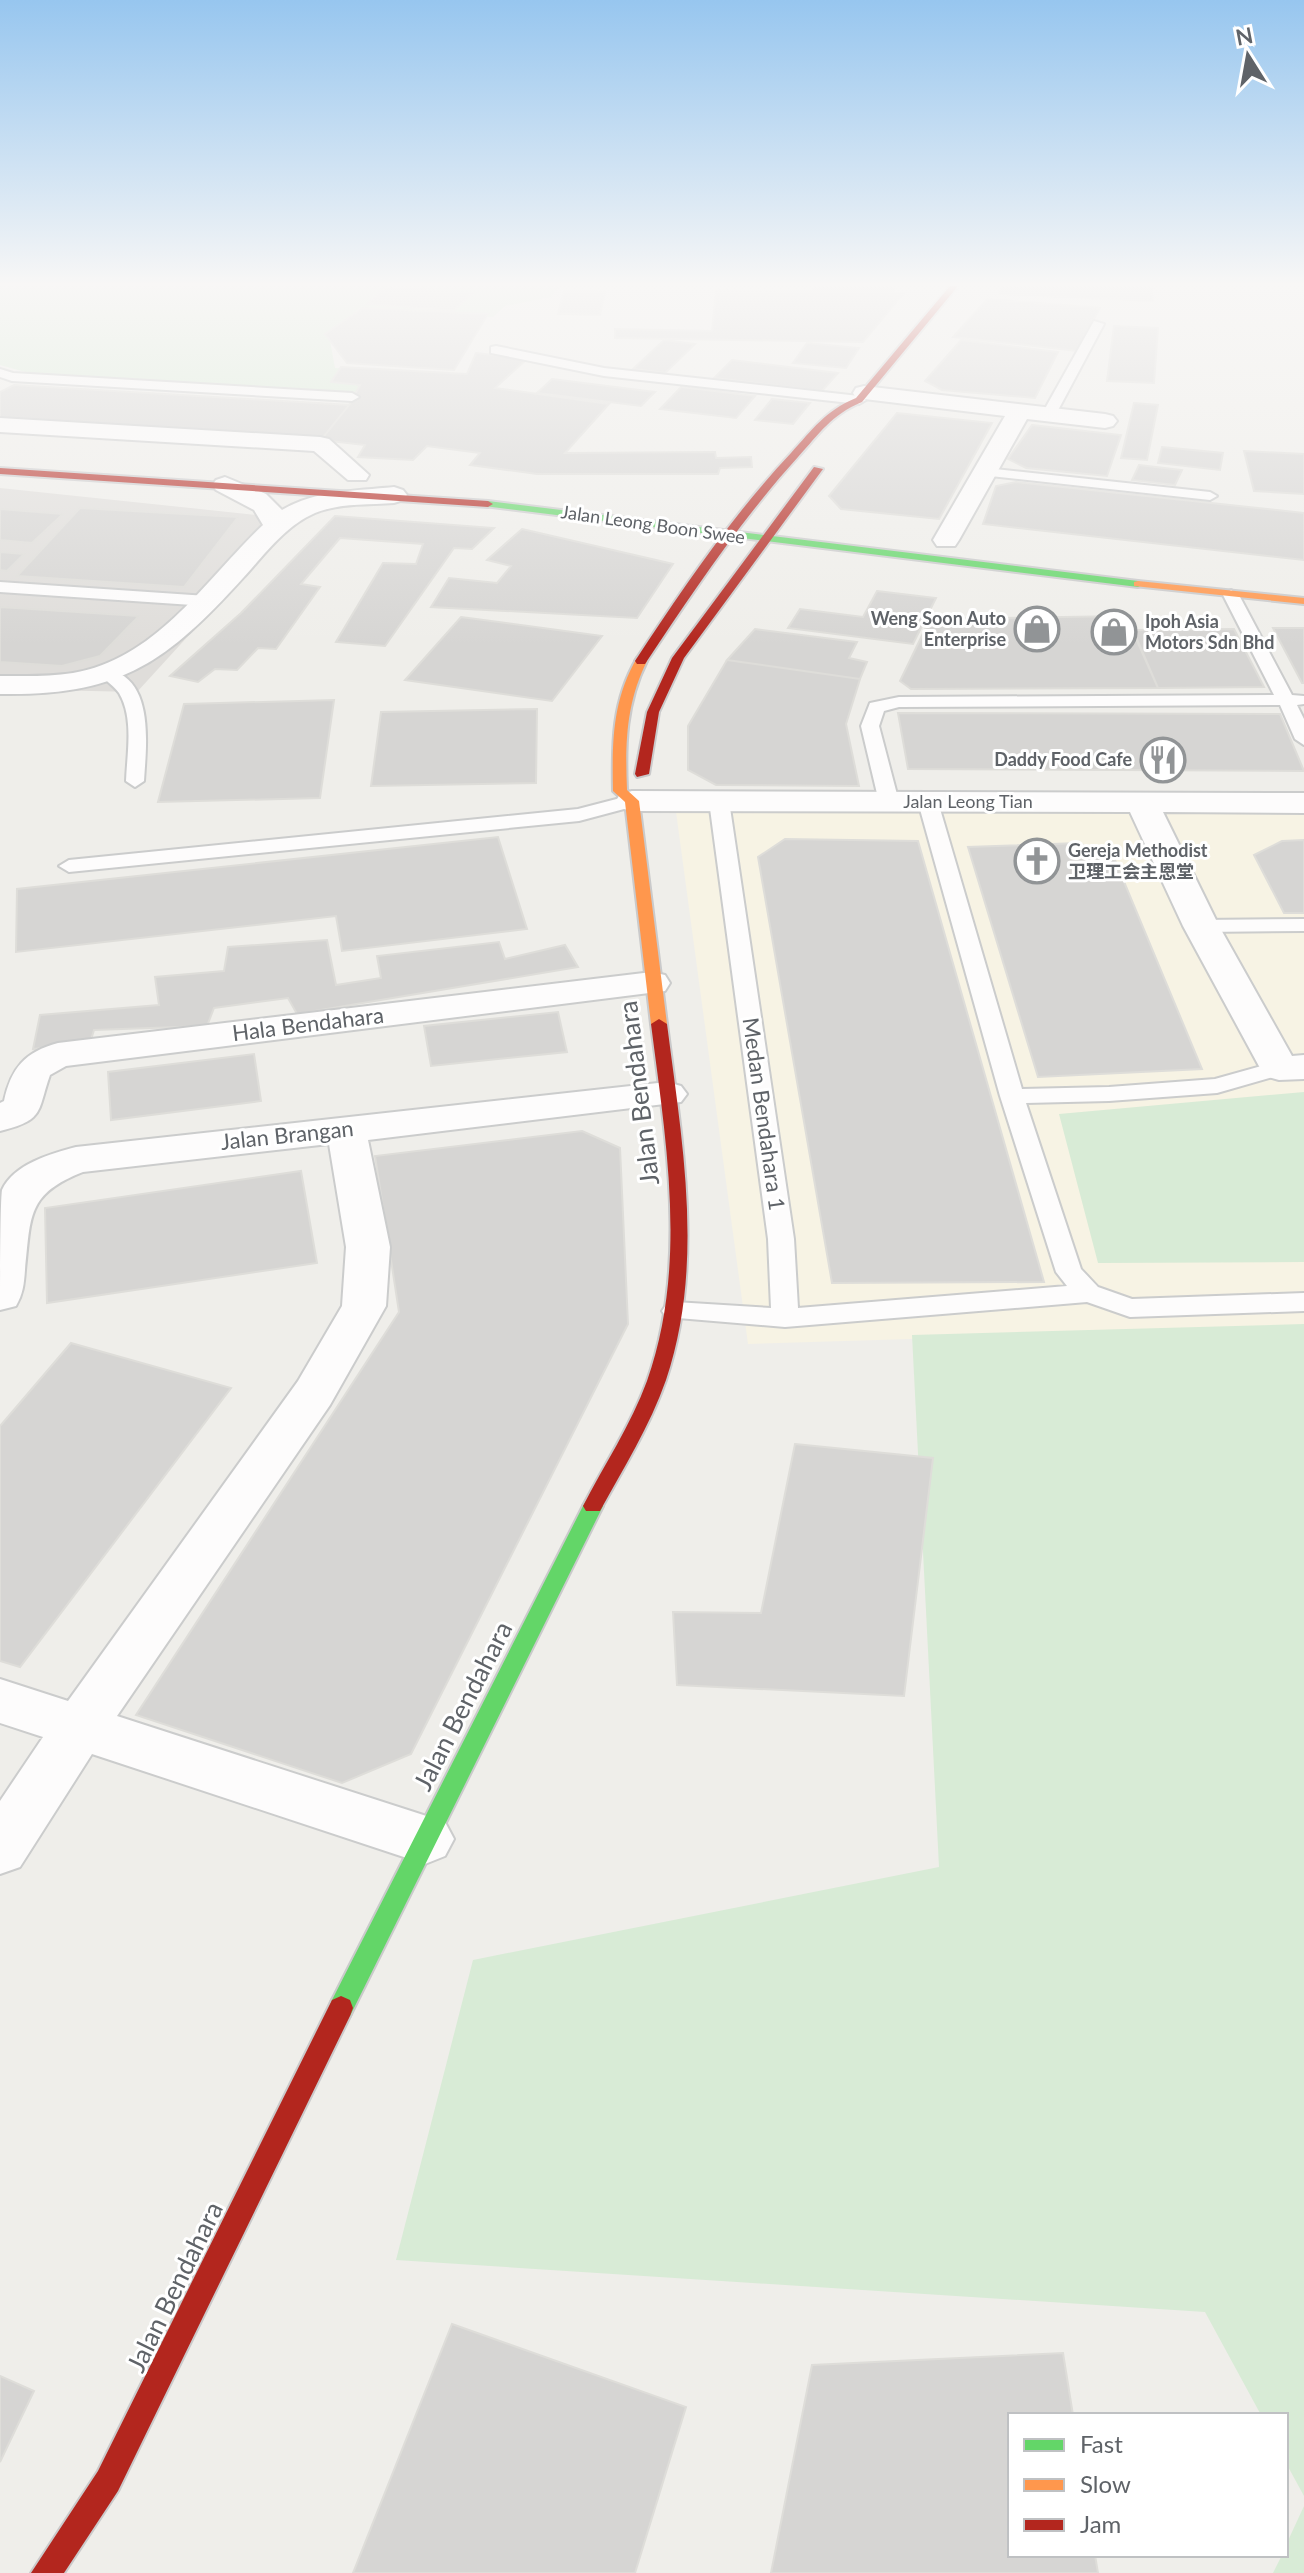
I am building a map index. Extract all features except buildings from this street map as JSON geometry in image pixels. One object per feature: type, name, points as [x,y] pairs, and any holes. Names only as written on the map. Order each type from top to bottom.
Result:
[{"type":"main road","name":"Jalan Bendahara","points":[[632,801],[641,790],[642,756],[653,705],[666,676],[754,529],[767,485],[843,406]]},
{"type":"main road","points":[[855,423],[864,412],[863,406]]},
{"type":"main road","points":[[0,455],[264,470]]},
{"type":"main road","name":"Jalan Bendahara","points":[[46,2573],[108,2481],[425,1839],[656,1381],[675,1311],[681,1244],[667,1094],[632,801],[620,791],[618,745],[621,706],[634,673],[655,635],[728,535],[778,522],[827,457]]},
{"type":"main road","name":"Jalan Leong Boon Swee","points":[[0,471],[225,485],[380,480]]},
{"type":"main road","name":"Jalan Leong Boon Swee","points":[[326,473],[540,510],[728,535],[778,522],[855,530]]},
{"type":"main road","name":"Jalan Leong Boon Swee","points":[[464,484],[754,529],[1231,595],[1304,601]]},
{"type":"street","points":[[964,406],[1105,421]]},
{"type":"street","points":[[946,540],[1020,411]]},
{"type":"street","points":[[0,425],[320,444],[380,480]]},
{"type":"street","points":[[0,685],[52,686],[110,675],[133,664],[207,601],[276,526],[306,507],[380,480]]},
{"type":"street","points":[[225,485],[264,503],[273,511],[276,526]]},
{"type":"street","name":"Jalan Leong Tian","points":[[632,801],[1304,803]]},
{"type":"street","points":[[1142,802],[1201,926],[1292,1068]]},
{"type":"street","name":"Hala Bendahara","points":[[0,1119],[23,1107],[34,1067],[58,1055],[652,983]]},
{"type":"street","name":"Jalan Brangan","points":[[0,1295],[14,1205],[25,1187],[44,1173],[76,1160],[117,1153],[667,1094]]},
{"type":"street","points":[[0,1849],[80,1727],[314,1393],[364,1306],[368,1247],[346,1129]]},
{"type":"street","points":[[0,1701],[425,1839]]},
{"type":"lane","points":[[1049,414],[1053,406]]},
{"type":"lane","points":[[986,472],[1210,496]]},
{"type":"lane","points":[[0,587],[207,601]]},
{"type":"lane","points":[[1231,595],[1295,700],[1304,739]]},
{"type":"lane","points":[[110,675],[122,682],[134,702],[138,721],[135,781]]},
{"type":"lane","points":[[889,802],[870,726],[876,707],[899,702],[1295,700]]},
{"type":"lane","points":[[69,866],[579,815],[632,801]]},
{"type":"lane","name":"Medan Bendahara 1","points":[[719,801],[781,1239],[785,1318]]},
{"type":"lane","points":[[928,802],[1012,1096],[1069,1272],[1089,1293]]},
{"type":"lane","points":[[1201,926],[1304,925]]},
{"type":"lane","points":[[1012,1096],[1109,1094],[1217,1086],[1292,1068]]},
{"type":"lane","points":[[675,1311],[785,1318],[1089,1293],[1130,1308],[1304,1302]]},
{"type":"shaded area","points":[[0,488],[295,519],[137,692],[0,689]]},
{"type":"shaded area","points":[[674,797],[1304,798],[1304,1327],[748,1344]]},
{"type":"green space","points":[[1304,1092],[1304,1262],[1098,1263],[1059,1114]]},
{"type":"green space","points":[[1304,1324],[1304,2496],[1288,2467],[1288,2413],[1260,2413],[1205,2312],[396,2260],[473,1960],[939,1867],[912,1335]]},
{"type":"green space","points":[[1304,2506],[1304,2573],[1273,2573],[1281,2557],[1288,2557],[1288,2541]]},
{"type":"traffic: fast","points":[[488,504],[1138,584]]},
{"type":"traffic: fast","points":[[341,2008],[593,1506]]},
{"type":"traffic: slow","points":[[1138,584],[1304,601]]},
{"type":"traffic: slow","points":[[641,661],[627,693],[620,724],[620,791],[632,801],[659,1024]]},
{"type":"traffic: jam","points":[[641,661],[699,572],[767,485],[837,409],[844,406]]},
{"type":"traffic: jam","points":[[642,774],[653,712],[678,658],[818,469]]},
{"type":"traffic: jam","points":[[0,471],[488,504]]},
{"type":"traffic: jam","points":[[593,1506],[650,1397],[669,1338],[677,1294],[680,1249],[676,1158],[659,1024]]},
{"type":"traffic: jam","points":[[46,2573],[108,2481],[341,2008]]},
{"type":"place","name":"Weng Soon Auto Enterprise","points":[[1037,629]]},
{"type":"place","name":"Ipoh Asia Motors Sdn Bhd","points":[[1114,632]]},
{"type":"place","name":"Daddy Food Cafe","points":[[1163,760]]},
{"type":"place","name":"Gereja Methodist 卫理工会主恩堂","points":[[1037,861]]}]
